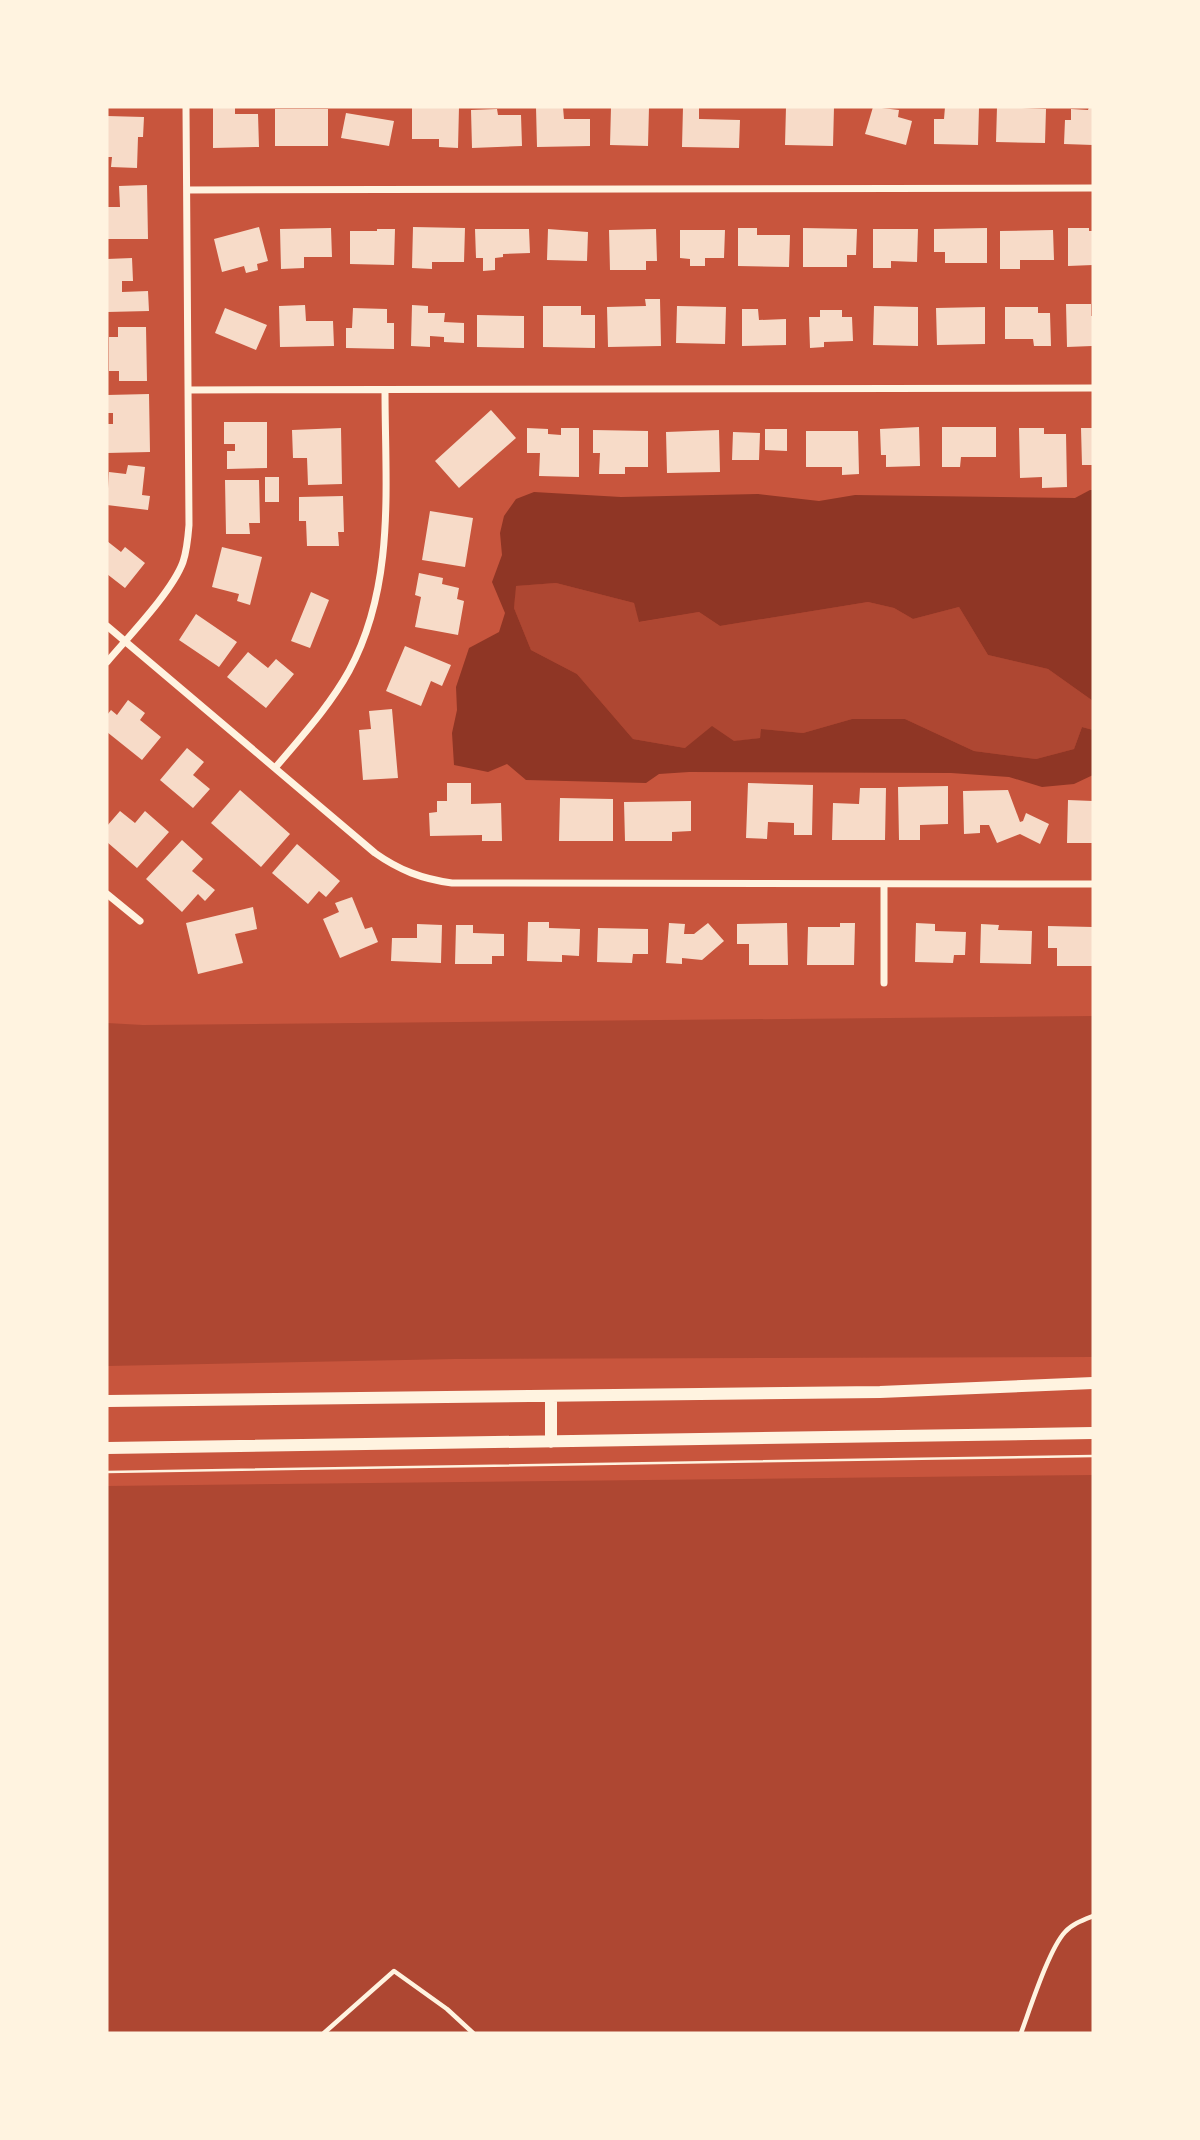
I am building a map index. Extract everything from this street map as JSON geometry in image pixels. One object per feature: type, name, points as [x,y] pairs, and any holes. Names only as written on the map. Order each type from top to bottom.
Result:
[{"type":"main road","points":[[107,1401],[880,1392],[1093,1383]]},
{"type":"main road","points":[[551,1396],[551,1442]]},
{"type":"main road","points":[[107,1448],[1093,1433]]},
{"type":"street","points":[[107,662],[173,582],[188,544],[186,107]]},
{"type":"street","points":[[187,190],[1093,188]]},
{"type":"street","points":[[188,390],[1093,388]]},
{"type":"street","points":[[275,768],[337,691],[363,640],[374,607],[384,556],[386,523],[385,390]]},
{"type":"street","points":[[107,626],[388,863],[435,881],[1093,884]]},
{"type":"street","points":[[884,884],[884,983]]},
{"type":"street","points":[[107,894],[140,921]]},
{"type":"lane","points":[[1021,2033],[1054,1949],[1064,1932],[1093,1916]]},
{"type":"lane","points":[[324,2033],[394,1971],[447,2009],[473,2033]]},
{"type":"path","points":[[107,1472],[1093,1456]]},
{"type":"shaded area","points":[[1093,490],[1093,701],[1048,669],[988,655],[959,607],[913,619],[894,608],[868,602],[720,626],[699,612],[639,622],[634,603],[556,583],[516,586],[514,608],[531,650],[577,674],[633,739],[685,748],[712,726],[734,741],[760,738],[761,729],[803,733],[852,719],[905,719],[974,751],[1036,759],[1074,749],[1082,727],[1093,730],[1093,775],[1074,784],[1042,787],[1009,777],[951,773],[689,772],[659,774],[646,783],[526,780],[507,764],[488,772],[454,765],[452,733],[457,710],[456,687],[469,648],[499,632],[505,613],[492,582],[502,555],[500,533],[504,516],[516,499],[534,492],[621,497],[758,494],[819,501],[855,495],[1075,498]]},
{"type":"shaded area","points":[[556,583],[634,603],[640,622],[699,612],[720,626],[868,602],[894,608],[913,619],[959,607],[988,655],[1048,669],[1093,701],[1093,730],[1082,727],[1074,749],[1036,759],[974,751],[905,719],[852,719],[803,733],[762,729],[760,738],[685,748],[633,739],[577,674],[531,650],[514,608],[515,586]]},
{"type":"shaded area","points":[[1093,1016],[1093,1357],[455,1359],[107,1366],[107,1023],[143,1025]]},
{"type":"shaded area","points":[[1093,1475],[1093,2033],[107,2033],[107,1486]]},
{"type":"building","points":[[213,107],[235,107],[235,114],[258,114],[259,147],[213,148]]},
{"type":"building","points":[[412,107],[459,107],[458,148],[439,147],[439,139],[412,139]]},
{"type":"building","points":[[536,107],[563,107],[564,119],[590,119],[590,146],[537,147]]},
{"type":"building","points":[[611,107],[649,107],[648,146],[610,145]]},
{"type":"building","points":[[683,107],[699,107],[699,119],[740,120],[739,148],[682,147]]},
{"type":"building","points":[[786,107],[834,107],[833,146],[785,145]]},
{"type":"building","points":[[873,107],[899,110],[898,117],[912,121],[906,145],[865,134]]},
{"type":"building","points":[[945,107],[979,107],[978,145],[934,144],[934,119],[944,119]]},
{"type":"building","points":[[997,107],[1046,109],[1045,143],[996,142]]},
{"type":"building","points":[[1093,107],[1093,145],[1064,144],[1065,120],[1071,120],[1071,109],[1088,110]]},
{"type":"building","points":[[275,109],[328,109],[328,146],[275,146]]},
{"type":"building","points":[[497,109],[498,115],[521,115],[522,146],[472,148],[471,110]]},
{"type":"building","points":[[346,113],[394,121],[389,146],[341,138]]},
{"type":"building","points":[[107,116],[144,117],[143,137],[138,137],[137,168],[111,167],[112,157],[107,157]]},
{"type":"building","points":[[147,185],[148,239],[107,239],[107,207],[120,207],[119,186]]},
{"type":"building","points":[[259,227],[268,261],[257,264],[258,270],[246,273],[244,266],[222,272],[214,239]]},
{"type":"building","points":[[413,227],[465,228],[464,262],[432,262],[432,269],[412,268]]},
{"type":"building","points":[[331,228],[332,257],[304,257],[304,268],[281,269],[280,229]]},
{"type":"building","points":[[738,228],[757,228],[757,235],[790,235],[789,267],[738,266]]},
{"type":"building","points":[[803,228],[857,229],[856,255],[847,255],[847,267],[803,267]]},
{"type":"building","points":[[987,228],[987,263],[945,263],[945,252],[934,252],[934,229]]},
{"type":"building","points":[[1068,228],[1089,228],[1089,231],[1093,231],[1093,265],[1068,266]]},
{"type":"building","points":[[395,229],[394,265],[350,264],[350,231]]},
{"type":"building","points":[[475,229],[529,229],[530,253],[503,254],[503,257],[495,258],[495,270],[483,271],[483,258],[476,258]]},
{"type":"building","points":[[548,229],[588,232],[587,261],[547,260]]},
{"type":"building","points":[[656,229],[657,261],[646,261],[646,270],[610,270],[609,230]]},
{"type":"building","points":[[873,229],[918,229],[917,262],[891,261],[891,268],[873,268]]},
{"type":"building","points":[[680,230],[725,230],[724,258],[705,258],[705,266],[690,266],[690,259],[680,258]]},
{"type":"building","points":[[1053,230],[1054,260],[1020,260],[1020,269],[1000,269],[1000,231]]},
{"type":"building","points":[[132,258],[133,281],[122,281],[122,292],[148,291],[149,311],[107,312],[107,259]]},
{"type":"building","points":[[645,299],[660,299],[661,346],[608,347],[607,307],[646,306]]},
{"type":"building","points":[[1066,304],[1091,304],[1092,346],[1067,347]]},
{"type":"building","points":[[305,305],[306,321],[333,321],[334,346],[280,347],[279,306]]},
{"type":"building","points":[[412,305],[428,306],[428,313],[445,313],[444,322],[464,323],[464,343],[444,342],[444,337],[430,336],[430,347],[411,346]]},
{"type":"building","points":[[543,306],[581,306],[581,315],[595,315],[595,348],[543,347]]},
{"type":"building","points":[[677,306],[726,307],[725,344],[676,343]]},
{"type":"building","points":[[874,306],[918,307],[918,346],[873,345]]},
{"type":"building","points":[[985,307],[985,344],[937,345],[936,308]]},
{"type":"building","points":[[1005,307],[1038,307],[1038,313],[1050,313],[1051,346],[1034,346],[1033,339],[1005,339]]},
{"type":"building","points":[[225,308],[267,325],[256,350],[215,333]]},
{"type":"building","points":[[353,308],[387,309],[387,323],[394,323],[394,349],[346,348],[346,328],[352,328]]},
{"type":"building","points":[[742,309],[758,309],[759,320],[786,319],[786,345],[742,346]]},
{"type":"building","points":[[820,310],[842,310],[842,317],[852,317],[853,341],[824,342],[824,347],[810,348],[809,317],[820,317]]},
{"type":"building","points":[[477,315],[524,316],[524,348],[477,347]]},
{"type":"building","points":[[118,327],[146,327],[147,381],[119,381],[119,371],[109,371],[109,337],[118,337]]},
{"type":"building","points":[[149,394],[150,452],[107,453],[107,424],[113,424],[113,413],[107,413],[107,395]]},
{"type":"building","points":[[491,410],[516,438],[459,488],[435,461]]},
{"type":"building","points":[[224,422],[267,422],[267,468],[227,469],[227,451],[235,451],[235,444],[224,444]]},
{"type":"building","points":[[919,427],[920,466],[886,467],[886,455],[881,455],[880,429]]},
{"type":"building","points":[[942,427],[996,427],[996,457],[961,457],[960,467],[942,467]]},
{"type":"building","points":[[341,428],[342,484],[308,485],[307,458],[293,458],[292,430]]},
{"type":"building","points":[[527,428],[548,429],[548,434],[561,435],[561,428],[579,428],[579,477],[539,476],[540,453],[527,453]]},
{"type":"building","points":[[1019,428],[1044,428],[1044,434],[1066,434],[1067,487],[1042,488],[1042,477],[1020,478]]},
{"type":"building","points":[[1081,428],[1093,428],[1093,465],[1082,465]]},
{"type":"building","points":[[765,429],[787,429],[787,451],[765,450]]},
{"type":"building","points":[[593,430],[648,431],[648,467],[625,467],[625,474],[599,474],[600,453],[593,453]]},
{"type":"building","points":[[719,430],[720,472],[667,473],[666,432]]},
{"type":"building","points":[[806,431],[858,431],[859,474],[842,475],[842,467],[806,467]]},
{"type":"building","points":[[733,432],[760,433],[759,460],[732,460]]},
{"type":"building","points":[[128,465],[145,467],[142,495],[150,496],[148,510],[107,505],[109,472],[126,474]]},
{"type":"building","points":[[265,477],[279,477],[279,502],[265,502]]},
{"type":"building","points":[[225,480],[259,480],[260,523],[249,523],[250,534],[226,534]]},
{"type":"building","points":[[343,496],[344,532],[338,532],[339,546],[307,546],[306,521],[299,521],[299,497]]},
{"type":"building","points":[[430,511],[473,518],[465,567],[422,560]]},
{"type":"building","points":[[107,541],[121,552],[125,547],[145,563],[125,588],[107,574]]},
{"type":"building","points":[[222,547],[262,557],[250,605],[237,601],[239,594],[212,587]]},
{"type":"building","points":[[419,573],[443,578],[442,584],[459,588],[457,599],[464,601],[458,635],[415,627],[421,597],[415,595]]},
{"type":"building","points":[[311,592],[329,600],[310,648],[291,641]]},
{"type":"building","points":[[196,614],[237,642],[219,667],[179,640]]},
{"type":"building","points":[[405,646],[451,665],[442,686],[431,681],[421,706],[386,691]]},
{"type":"building","points":[[248,652],[268,668],[276,659],[294,674],[266,708],[227,677]]},
{"type":"building","points":[[128,700],[145,713],[140,720],[161,737],[142,760],[107,732],[107,715],[111,710],[117,715]]},
{"type":"building","points":[[392,709],[398,778],[363,780],[359,730],[371,729],[369,711]]},
{"type":"building","points":[[187,748],[204,762],[193,775],[210,789],[193,808],[160,780]]},
{"type":"building","points":[[447,783],[471,783],[471,804],[501,803],[502,841],[482,841],[482,835],[430,836],[429,813],[437,812],[437,801],[447,801]]},
{"type":"building","points":[[748,783],[813,785],[812,835],[794,835],[794,823],[768,822],[767,839],[746,838]]},
{"type":"building","points":[[948,786],[948,824],[920,825],[920,840],[899,840],[898,787]]},
{"type":"building","points":[[860,788],[886,788],[885,840],[832,840],[833,803],[859,804]]},
{"type":"building","points":[[240,790],[290,834],[261,867],[211,823]]},
{"type":"building","points":[[1008,790],[1020,822],[1026,813],[1049,824],[1040,844],[1020,834],[997,843],[989,825],[980,825],[980,833],[964,834],[963,791]]},
{"type":"building","points":[[560,798],[613,799],[613,841],[559,841]]},
{"type":"building","points":[[1068,800],[1093,801],[1093,843],[1067,843]]},
{"type":"building","points":[[691,801],[691,831],[672,832],[672,841],[625,841],[624,802]]},
{"type":"building","points":[[120,811],[135,823],[145,811],[169,832],[137,868],[107,842],[107,826]]},
{"type":"building","points":[[182,840],[203,859],[192,871],[215,890],[205,901],[198,894],[182,912],[146,879]]},
{"type":"building","points":[[297,844],[340,881],[326,897],[319,891],[308,904],[272,873]]},
{"type":"building","points":[[352,897],[365,929],[372,927],[378,942],[340,958],[323,919],[339,912],[335,903]]},
{"type":"building","points":[[253,907],[257,929],[235,934],[243,963],[198,974],[186,923]]},
{"type":"building","points":[[528,922],[549,922],[549,928],[580,929],[579,956],[562,955],[562,962],[527,961]]},
{"type":"building","points":[[669,923],[685,924],[684,934],[694,934],[708,923],[724,941],[702,960],[682,958],[682,964],[666,963]]},
{"type":"building","points":[[787,923],[788,965],[749,965],[749,944],[737,944],[737,924]]},
{"type":"building","points":[[840,923],[855,923],[854,965],[807,965],[808,927],[840,927]]},
{"type":"building","points":[[916,923],[935,924],[935,931],[966,932],[965,955],[954,955],[953,963],[915,962]]},
{"type":"building","points":[[417,924],[442,925],[441,963],[391,961],[392,938],[417,938]]},
{"type":"building","points":[[981,924],[999,925],[998,930],[1032,931],[1031,964],[980,963]]},
{"type":"building","points":[[456,925],[473,925],[473,933],[504,934],[504,956],[492,956],[492,964],[455,964]]},
{"type":"building","points":[[1048,926],[1093,927],[1093,966],[1057,966],[1057,948],[1048,948]]},
{"type":"building","points":[[598,928],[648,929],[648,954],[633,954],[632,963],[597,962]]}]
